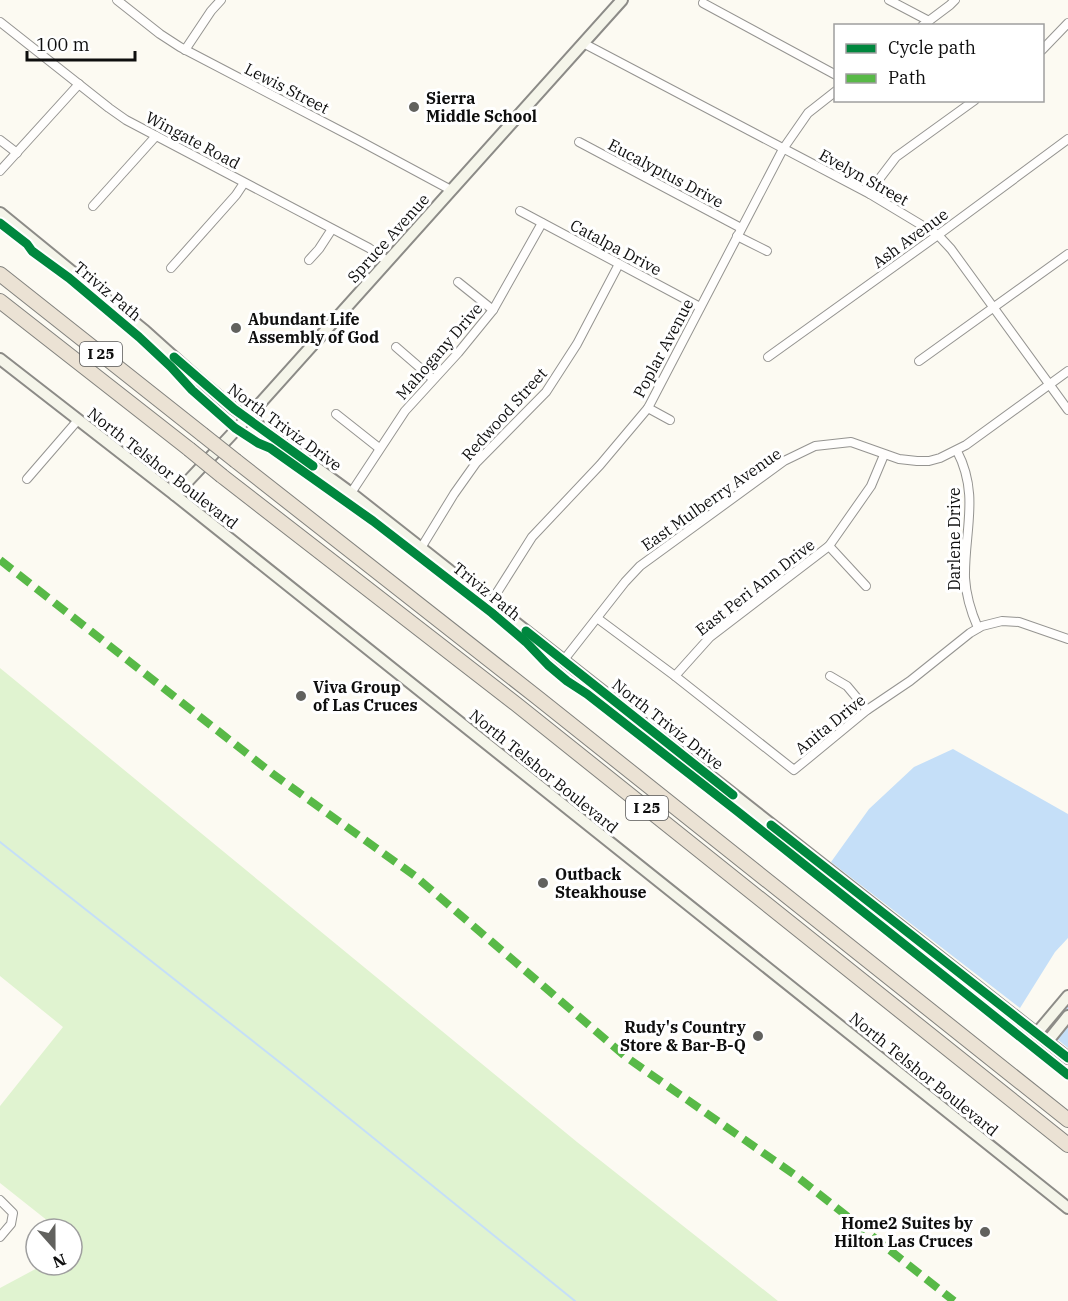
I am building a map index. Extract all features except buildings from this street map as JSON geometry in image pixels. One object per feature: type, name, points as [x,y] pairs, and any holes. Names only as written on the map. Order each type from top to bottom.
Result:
[{"type":"highway","name":"I 25","points":[[0,274],[1068,1120]]},
{"type":"highway","name":"I 25","points":[[0,301],[516,704],[1068,1145]]},
{"type":"main road","name":"Spruce Avenue","points":[[175,495],[247,418],[622,0]]},
{"type":"main road","name":"North Triviz Drive","points":[[0,213],[145,331],[234,409],[351,493],[1068,1059]]},
{"type":"main road","name":"North Telshor Boulevard","points":[[0,359],[175,495],[1068,1208]]},
{"type":"main road","points":[[1036,1034],[1068,996]]},
{"type":"main road","points":[[1047,1042],[1068,1016]]},
{"type":"street","name":"Lewis Street","points":[[117,0],[160,34],[185,50],[451,190]]},
{"type":"street","points":[[185,50],[221,0]]},
{"type":"street","points":[[889,0],[925,23],[955,0]]},
{"type":"street","points":[[703,3],[834,74]]},
{"type":"street","name":"Wingate Road","points":[[0,22],[117,114],[369,248],[387,261]]},
{"type":"street","points":[[1044,48],[1068,23]]},
{"type":"street","name":"Evelyn Street","points":[[584,43],[870,194],[938,235],[951,249],[1068,410]]},
{"type":"street","points":[[0,171],[79,84]]},
{"type":"street","name":"Poplar Avenue","points":[[490,602],[532,537],[600,465],[648,408],[783,149],[808,113],[834,93]]},
{"type":"street","points":[[870,194],[896,157],[972,102]]},
{"type":"street","points":[[93,206],[156,136]]},
{"type":"street","name":"Ash Avenue","points":[[768,357],[1068,139]]},
{"type":"street","points":[[0,140],[17,153]]},
{"type":"street","name":"Eucalyptus Drive","points":[[579,142],[739,232],[767,251]]},
{"type":"street","points":[[171,268],[244,183]]},
{"type":"street","name":"Catalpa Drive","points":[[520,212],[700,307]]},
{"type":"street","name":"Mahogany Drive","points":[[351,493],[405,411],[493,310],[542,223]]},
{"type":"street","points":[[309,260],[332,229]]},
{"type":"street","points":[[920,361],[1068,254]]},
{"type":"street","name":"Redwood Street","points":[[421,548],[476,464],[546,392],[577,344],[619,264]]},
{"type":"street","points":[[458,282],[493,310]]},
{"type":"street","points":[[396,347],[433,379]]},
{"type":"street","name":"East Mulberry Avenue","points":[[563,661],[625,582],[645,562],[784,461],[814,446],[851,442],[884,455],[906,460],[923,461],[940,458],[957,451],[1068,371]]},
{"type":"street","points":[[648,408],[670,420]]},
{"type":"street","points":[[336,414],[379,448]]},
{"type":"street","points":[[27,479],[78,420]]},
{"type":"street","name":"Darlene Drive","points":[[957,451],[969,482],[965,578],[967,599],[978,628]]},
{"type":"street","name":"East Peri Ann Drive","points":[[675,676],[711,637],[829,546],[871,486],[884,455]]},
{"type":"street","points":[[829,546],[866,586]]},
{"type":"street","name":"Anita Drive","points":[[597,618],[794,770],[867,710],[910,681],[978,628],[997,622],[1013,621],[1068,639]]},
{"type":"street","points":[[830,676],[847,686],[867,710]]},
{"type":"street","points":[[0,1200],[13,1213],[11,1224],[0,1237]]},
{"type":"green space","points":[[0,668],[577,1142],[778,1301],[0,1301],[0,1288],[24,1275],[24,1277],[84,1277],[84,1217],[43,1217],[0,1183],[0,1106],[63,1027],[0,976]]},
{"type":"water","points":[[953,749],[1068,814],[1068,938],[1055,952],[1020,1008],[831,862],[869,809],[914,767]]},
{"type":"water","points":[[1068,1005],[1068,1048],[1046,1030]]},
{"type":"waterway","points":[[0,842],[287,1068],[575,1301]]},
{"type":"marked path","points":[[0,560],[273,774],[415,876],[626,1057],[795,1175],[954,1301]]},
{"type":"cycle path","name":"Triviz Path","points":[[0,223],[139,337],[192,390],[235,428],[270,448],[373,521],[492,613],[567,681],[587,694],[737,811],[1068,1075]]},
{"type":"cycle path","points":[[174,357],[234,409],[313,466]]},
{"type":"cycle path","points":[[526,631],[733,795]]},
{"type":"cycle path","points":[[771,825],[1068,1058]]},
{"type":"place","name":"Sierra Middle School","points":[[414,107]]},
{"type":"place","name":"Abundant Life Assembly of God","points":[[236,328]]},
{"type":"place","name":"Viva Group of Las Cruces","points":[[301,696]]},
{"type":"place","name":"Outback Steakhouse","points":[[543,883]]},
{"type":"place","name":"Rudy's Country Store & Bar-B-Q","points":[[758,1036]]},
{"type":"place","name":"Home2 Suites by Hilton Las Cruces","points":[[985,1232]]}]
